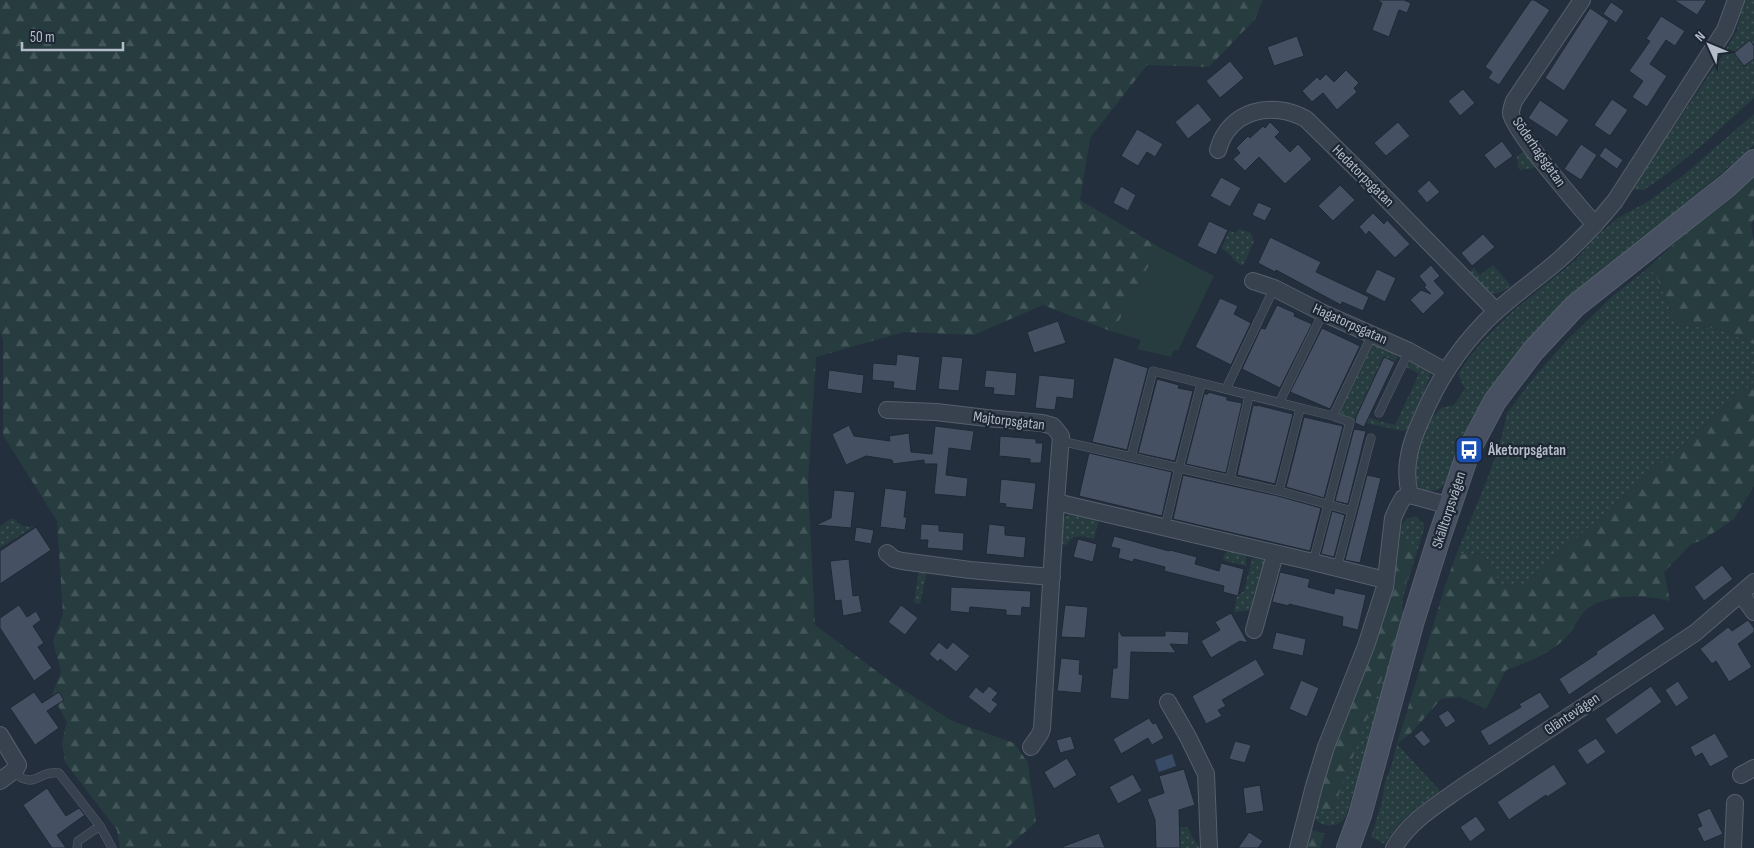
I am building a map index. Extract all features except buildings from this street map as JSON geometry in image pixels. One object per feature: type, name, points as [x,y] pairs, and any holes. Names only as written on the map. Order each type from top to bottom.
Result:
[{"type":"street","name":"Söderhagsgatan","points":[[1582,0],[1514,101],[1511,113],[1515,124],[1548,169],[1595,225]]},
{"type":"street","points":[[1410,495],[1406,481],[1406,469],[1412,439],[1445,371],[1461,348],[1496,311],[1560,259],[1595,225],[1615,201],[1715,47],[1725,30],[1736,0]]},
{"type":"street","name":"Hedatorpsgatan","points":[[1218,150],[1224,133],[1238,120],[1256,111],[1280,111],[1299,115],[1306,119],[1364,175],[1496,311]]},
{"type":"street","name":"Skälltorpsvägen","points":[[1348,848],[1360,814],[1412,624],[1469,450],[1486,418],[1505,387],[1533,351],[1575,306],[1728,185],[1754,161]]},
{"type":"street","name":"Hagatorpsgatan","points":[[1254,281],[1274,288],[1323,313],[1408,351],[1445,371]]},
{"type":"street","name":"Majtorpsgatan","points":[[888,410],[936,412],[1046,423],[1053,426],[1060,436],[1042,728],[1031,747]]},
{"type":"street","points":[[1298,848],[1326,746],[1366,646],[1385,587],[1393,518],[1402,498],[1410,495],[1450,506]]},
{"type":"street","points":[[1056,502],[1385,580]]},
{"type":"street","points":[[887,553],[902,561],[970,570],[1052,577]]},
{"type":"street","points":[[1254,630],[1275,554]]},
{"type":"street","name":"Gläntevägen","points":[[1394,848],[1408,828],[1426,813],[1469,782],[1695,633],[1754,582]]},
{"type":"street","points":[[1741,594],[1754,612]]},
{"type":"street","points":[[1168,702],[1206,774],[1209,848]]},
{"type":"street","points":[[0,735],[18,765],[6,776]]},
{"type":"street","points":[[1734,848],[1735,803]]},
{"type":"lane","points":[[1226,389],[1274,288]]},
{"type":"lane","points":[[1279,403],[1323,313]]},
{"type":"lane","points":[[1333,416],[1372,335]]},
{"type":"lane","points":[[1379,413],[1408,351]]},
{"type":"lane","points":[[1131,457],[1154,371],[1333,416],[1350,422],[1313,562]]},
{"type":"lane","points":[[1166,527],[1201,384]]},
{"type":"lane","points":[[1230,479],[1249,396]]},
{"type":"lane","points":[[1279,491],[1300,408]]},
{"type":"lane","points":[[1337,568],[1371,438]]},
{"type":"lane","points":[[1061,441],[1230,479],[1352,511]]},
{"type":"lane","points":[[6,776],[29,781],[52,772],[59,773],[100,826],[112,848]]},
{"type":"lane","points":[[77,848],[78,841],[100,826]]},
{"type":"green space","points":[[0,0],[1263,0],[1255,19],[1209,67],[1147,65],[1090,138],[1080,200],[1159,247],[1113,332],[1043,305],[974,335],[904,332],[816,357],[808,483],[815,625],[891,682],[952,721],[1014,743],[1028,763],[1036,822],[1007,848],[120,848],[117,830],[65,762],[62,742],[67,722],[52,695],[61,672],[53,641],[63,614],[57,521],[3,435],[3,340],[0,330]]},
{"type":"green space","points":[[1743,0],[1754,0],[1754,98],[1701,146],[1664,176],[1644,190],[1631,189],[1737,31]]},
{"type":"green space","points":[[1754,114],[1754,145],[1594,283],[1457,453],[1446,483],[1441,488],[1429,491],[1420,488],[1415,481],[1414,470],[1420,444],[1431,415],[1435,415],[1441,408],[1454,405],[1465,389],[1458,374],[1483,341],[1513,311],[1576,260],[1595,238],[1618,218],[1649,201],[1685,174]]},
{"type":"green space","points":[[1529,152],[1536,166],[1520,170],[1517,156]]},
{"type":"green space","points":[[1754,177],[1754,219],[1751,224],[1754,244],[1754,344],[1719,329],[1677,325],[1656,276],[1648,268],[1688,231]]},
{"type":"green space","points":[[1239,229],[1251,233],[1254,241],[1243,266],[1221,249],[1229,231],[1236,233]]},
{"type":"green space","points":[[1159,247],[1214,276],[1178,351],[1174,350],[1171,357],[1137,349],[1141,340],[1113,332]]},
{"type":"green space","points":[[1493,265],[1511,286],[1497,293],[1487,292],[1467,273],[1474,268],[1480,275]]},
{"type":"green space","points":[[1648,268],[1656,276],[1677,325],[1719,329],[1754,344],[1754,382],[1522,586],[1501,584],[1483,553],[1456,555],[1487,480],[1502,436],[1507,413],[1535,376],[1567,340],[1613,296]]},
{"type":"green space","points":[[1372,344],[1397,357],[1395,362],[1384,357],[1358,412],[1376,420],[1395,425],[1419,374],[1406,367],[1410,362],[1429,372],[1430,377],[1408,428],[1404,431],[1346,419],[1339,414]]},
{"type":"green space","points":[[1754,382],[1754,486],[1734,519],[1704,539],[1690,545],[1664,572],[1670,601],[1650,597],[1627,597],[1605,600],[1596,604],[1583,613],[1565,639],[1555,647],[1535,659],[1506,670],[1486,709],[1460,697],[1441,699],[1412,732],[1397,744],[1456,555],[1483,553],[1501,584],[1522,586]]},
{"type":"green space","points":[[1071,512],[1099,519],[1094,539],[1078,536],[1066,545],[1060,544],[1062,519]]},
{"type":"green space","points":[[1415,516],[1424,524],[1424,529],[1403,598],[1403,620],[1398,644],[1346,816],[1338,824],[1322,824],[1313,815],[1317,799],[1335,804],[1397,637],[1401,617],[1399,604],[1417,549],[1403,538],[1400,541],[1400,528],[1406,519]]},
{"type":"green space","points":[[10,519],[14,519],[23,526],[35,526],[0,548],[0,526]]},
{"type":"green space","points":[[1403,538],[1408,539],[1417,549],[1399,604],[1401,617],[1397,637],[1335,805],[1327,814],[1321,810],[1317,799],[1391,583],[1400,541]]},
{"type":"green space","points":[[1228,551],[1246,555],[1246,566],[1223,560],[1225,553]]},
{"type":"green space","points":[[1252,558],[1266,560],[1254,610],[1234,612],[1237,596],[1244,591]]},
{"type":"green space","points":[[919,570],[927,571],[920,604],[914,603]]},
{"type":"green space","points":[[1397,744],[1440,791],[1402,821],[1385,844],[1371,837]]},
{"type":"green space","points":[[1179,827],[1187,827],[1201,848],[1180,848]]},
{"type":"green space","points":[[1310,829],[1325,834],[1320,848],[1305,848]]},
{"type":"water","points":[[1172,754],[1176,766],[1159,772],[1155,760]]},
{"type":"place","name":"Åketorpsgatan","points":[[1469,450]]}]
